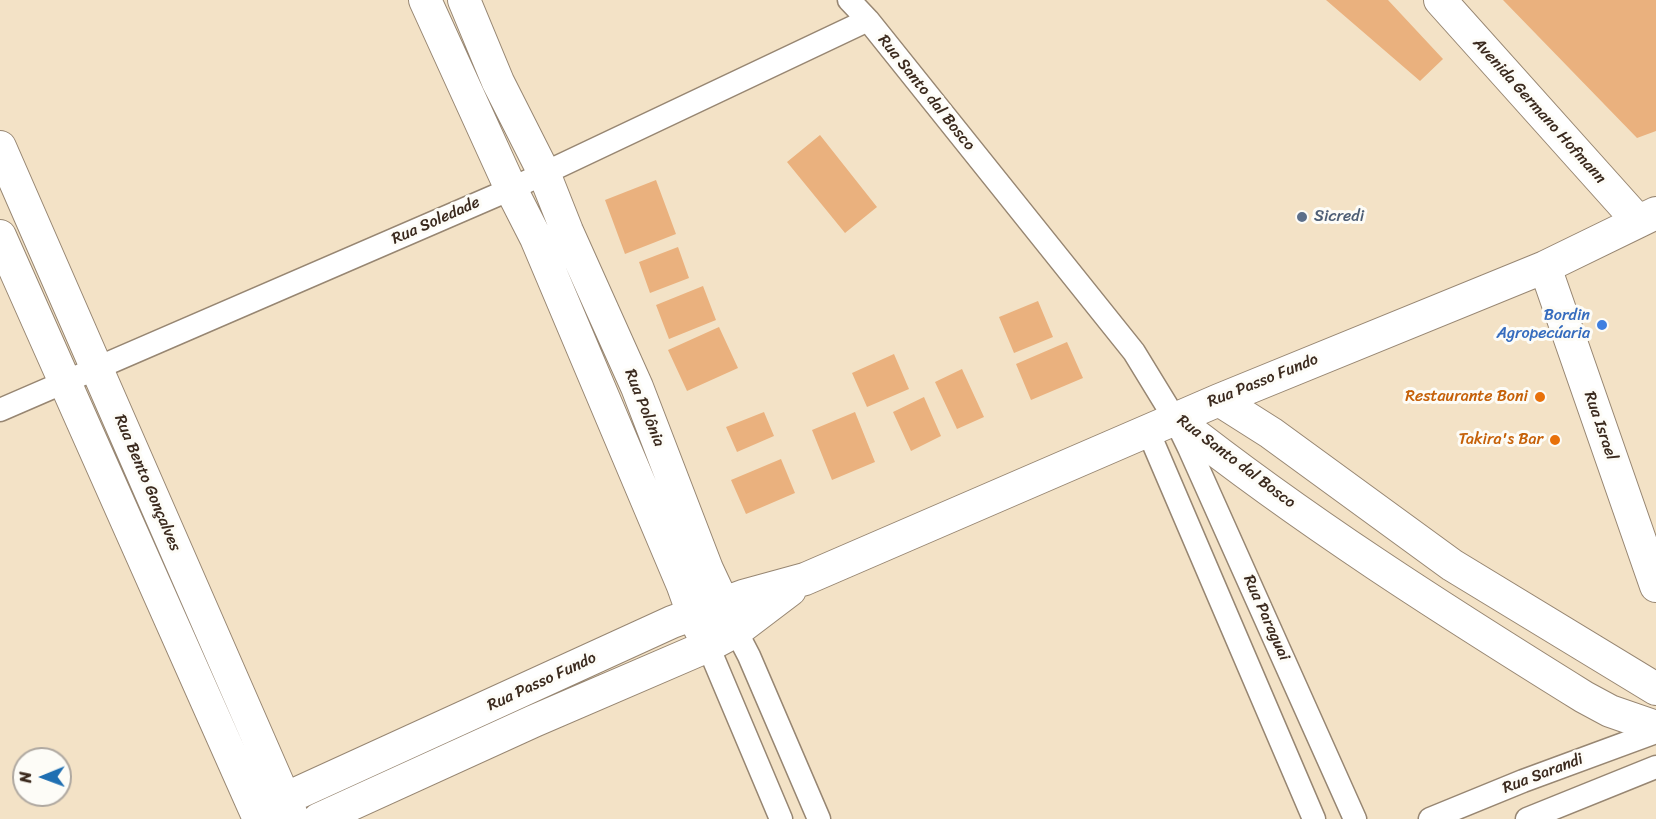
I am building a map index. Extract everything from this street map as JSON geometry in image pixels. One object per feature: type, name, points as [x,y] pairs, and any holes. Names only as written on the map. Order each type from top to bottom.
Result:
[{"type":"main road","name":"Rua Polônia","points":[[425,0],[510,189],[536,238],[708,646]]},
{"type":"main road","name":"Rua Polônia","points":[[464,0],[498,82],[544,173],[567,231],[637,387],[729,617]]},
{"type":"main road","name":"Avenida Germano Hofmann","points":[[1440,0],[1647,217]]},
{"type":"main road","name":"Rua Bento Gonçalves","points":[[0,147],[289,809]]},
{"type":"main road","name":"Rua Passo Fundo","points":[[319,819],[534,721],[708,646],[729,617],[805,579],[1219,400],[1545,267],[1647,217]]},
{"type":"main road","name":"Rua Bento Gonçalves","points":[[0,236],[257,815]]},
{"type":"main road","name":"Rua Israel","points":[[1545,267],[1656,586]]},
{"type":"main road","points":[[1219,400],[1271,433],[1452,565],[1656,689]]},
{"type":"main road","name":"Rua Santo dal Bosco","points":[[1161,425],[1216,451],[1426,598],[1584,697],[1610,711],[1656,727]]},
{"type":"main road","points":[[1426,598],[1452,565]]},
{"type":"main road","name":"Rua Passo Fundo","points":[[257,815],[289,809],[520,692],[693,614],[729,617]]},
{"type":"main road","points":[[520,692],[534,721]]},
{"type":"street","name":"Rua Santo dal Bosco","points":[[849,0],[868,20],[1134,352],[1161,425]]},
{"type":"street","name":"Rua Soledade","points":[[0,410],[510,189],[868,20]]},
{"type":"street","name":"Rua Paraguai","points":[[1161,425],[1257,599],[1354,819]]},
{"type":"street","points":[[1161,425],[1226,613],[1314,819]]},
{"type":"street","points":[[1226,613],[1257,599]]},
{"type":"street","name":"Rua Polônia","points":[[729,617],[749,656],[819,819]]},
{"type":"street","name":"Rua Polônia","points":[[708,646],[781,819]]},
{"type":"street","name":"Rua Sarandi","points":[[1430,819],[1523,781],[1656,732]]},
{"type":"street","name":"Rua Sarandi","points":[[1533,816],[1656,766]]},
{"type":"street","points":[[1523,781],[1533,816]]},
{"type":"building","points":[[1326,0],[1388,0],[1443,59],[1420,81]]},
{"type":"building","points":[[1503,0],[1656,0],[1656,131],[1637,138]]},
{"type":"building","points":[[820,135],[877,207],[845,233],[787,162]]},
{"type":"building","points":[[656,180],[676,234],[625,254],[605,200]]},
{"type":"building","points":[[678,247],[689,278],[650,293],[639,262]]},
{"type":"building","points":[[703,286],[716,320],[669,339],[656,305]]},
{"type":"building","points":[[1038,301],[1053,337],[1014,353],[999,317]]},
{"type":"building","points":[[719,327],[738,368],[687,391],[668,350]]},
{"type":"building","points":[[1067,342],[1083,378],[1031,400],[1016,364]]},
{"type":"building","points":[[894,354],[909,389],[867,407],[852,373]]},
{"type":"building","points":[[962,369],[984,417],[957,429],[935,382]]},
{"type":"building","points":[[924,397],[941,436],[911,451],[893,412]]},
{"type":"building","points":[[764,412],[774,436],[737,452],[726,427]]},
{"type":"building","points":[[855,412],[875,462],[832,480],[812,430]]},
{"type":"building","points":[[781,459],[795,493],[746,514],[731,480]]},
{"type":"place","name":"Sicredi","points":[[1302,217]]},
{"type":"place","name":"Bordin Agropecúaria","points":[[1602,325]]},
{"type":"place","name":"Restaurante Boni","points":[[1540,397]]},
{"type":"place","name":"Takira's Bar","points":[[1555,440]]}]
